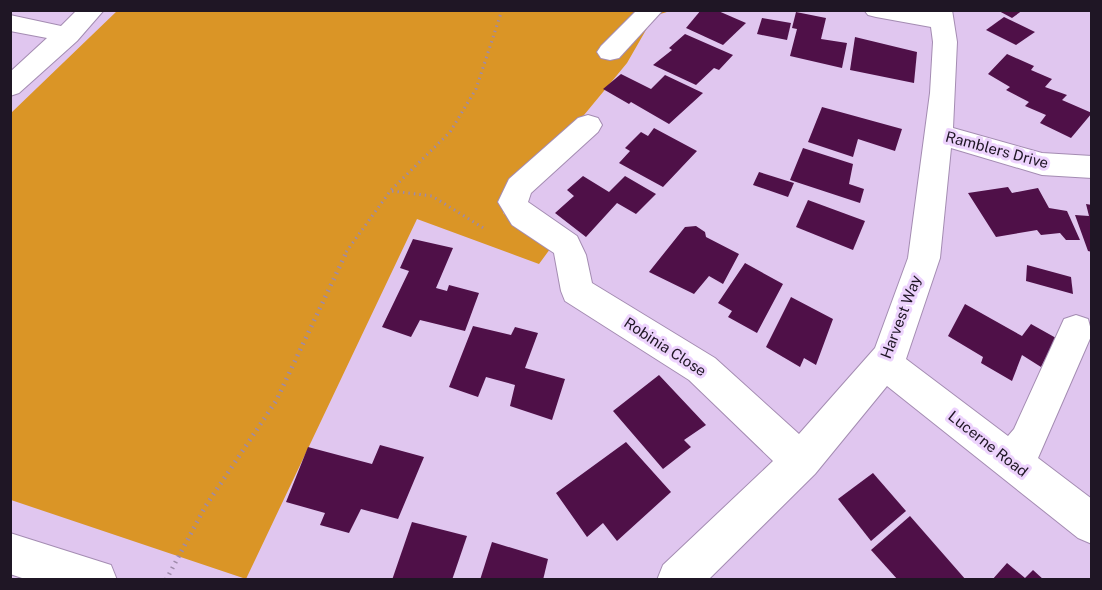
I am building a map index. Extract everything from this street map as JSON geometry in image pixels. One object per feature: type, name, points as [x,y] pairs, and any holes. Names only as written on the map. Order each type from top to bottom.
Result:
[{"type":"street","points":[[10,87],[92,10]]},
{"type":"street","points":[[610,52],[651,10]]},
{"type":"street","points":[[876,10],[941,16]]},
{"type":"street","name":"Harvest Way","points":[[678,579],[801,461],[889,357],[924,258],[939,134],[945,42],[941,16]]},
{"type":"street","points":[[10,23],[68,35]]},
{"type":"street","name":"Robinia Close","points":[[588,125],[519,188],[513,202],[521,216],[554,232],[567,247],[577,291],[702,369],[801,461]]},
{"type":"street","name":"Ramblers Drive","points":[[939,134],[1042,164],[1092,167]]},
{"type":"street","points":[[1010,462],[1027,442],[1076,330]]},
{"type":"street","name":"Lucerne Road","points":[[884,363],[1092,525]]},
{"type":"street","points":[[10,554],[86,578]]},
{"type":"path","points":[[166,579],[205,507],[276,401],[348,248],[391,190],[450,132],[476,89],[502,10]]},
{"type":"shaded area","points":[[117,11],[670,11],[654,16],[627,63],[503,213],[550,249],[539,264],[417,219],[246,579],[11,500],[11,113]]},
{"type":"building","points":[[701,10],[716,10],[746,23],[723,45],[686,28]]},
{"type":"building","points":[[997,10],[1023,10],[1012,18]]},
{"type":"building","points":[[796,12],[826,18],[821,39],[847,43],[842,68],[790,56],[797,29],[792,28]]},
{"type":"building","points":[[1004,17],[1035,32],[1016,45],[986,30]]},
{"type":"building","points":[[762,18],[791,23],[787,40],[757,34]]},
{"type":"building","points":[[685,34],[733,55],[719,70],[714,68],[696,85],[653,65],[672,50],[669,48]]},
{"type":"building","points":[[855,37],[917,52],[914,83],[850,70]]},
{"type":"building","points":[[1007,54],[1034,66],[1031,70],[1052,79],[1045,87],[1067,95],[1062,100],[1092,113],[1071,138],[1040,123],[1046,115],[1025,106],[1029,102],[1006,90],[1010,87],[988,74]]},
{"type":"building","points":[[621,74],[651,89],[665,75],[703,93],[669,124],[603,89]]},
{"type":"building","points":[[822,107],[902,129],[895,151],[858,139],[853,157],[808,142]]},
{"type":"building","points":[[654,128],[697,151],[663,187],[619,163],[630,151],[625,148],[641,132],[648,136]]},
{"type":"building","points":[[803,148],[853,164],[849,184],[864,189],[860,203],[790,180]]},
{"type":"building","points":[[759,172],[794,183],[788,197],[753,185]]},
{"type":"building","points":[[583,176],[609,192],[625,176],[656,194],[636,214],[617,203],[586,237],[555,213],[574,196],[567,190]]},
{"type":"building","points":[[1008,187],[1012,193],[1038,188],[1049,208],[1067,211],[1080,240],[1066,240],[1060,233],[1041,235],[1037,230],[996,237],[968,193]]},
{"type":"building","points":[[808,200],[865,221],[853,250],[796,227]]},
{"type":"building","points":[[1086,204],[1092,205],[1092,252],[1088,251],[1075,215],[1089,216]]},
{"type":"building","points":[[696,226],[705,232],[706,237],[739,254],[723,284],[709,276],[694,294],[649,272],[685,227]]},
{"type":"building","points":[[413,239],[453,248],[436,288],[447,291],[449,285],[479,293],[465,331],[420,320],[411,337],[382,327],[409,271],[400,268]]},
{"type":"building","points":[[745,263],[783,284],[757,333],[728,317],[732,311],[718,303]]},
{"type":"building","points":[[1027,265],[1071,277],[1073,294],[1026,281]]},
{"type":"building","points":[[791,297],[833,319],[816,365],[804,358],[800,367],[766,347]]},
{"type":"building","points":[[965,304],[1022,336],[1031,324],[1056,338],[1041,367],[1022,355],[1012,381],[981,363],[983,357],[948,336]]},
{"type":"building","points":[[473,326],[511,335],[515,327],[538,333],[525,368],[565,379],[552,420],[510,406],[515,385],[486,377],[478,397],[449,387]]},
{"type":"building","points":[[659,375],[706,425],[684,440],[691,447],[663,469],[613,411]]},
{"type":"building","points":[[626,442],[671,492],[617,541],[603,523],[587,537],[556,493]]},
{"type":"building","points":[[380,445],[424,457],[398,519],[361,509],[349,533],[320,525],[325,513],[286,502],[308,447],[372,464]]},
{"type":"building","points":[[873,473],[906,511],[871,541],[838,499]]},
{"type":"building","points":[[910,516],[966,580],[898,580],[871,550]]},
{"type":"building","points":[[412,522],[467,536],[452,580],[392,580]]},
{"type":"building","points":[[492,542],[548,559],[543,580],[480,580]]},
{"type":"building","points":[[1007,563],[1025,578],[1033,570],[1044,580],[992,580]]}]
